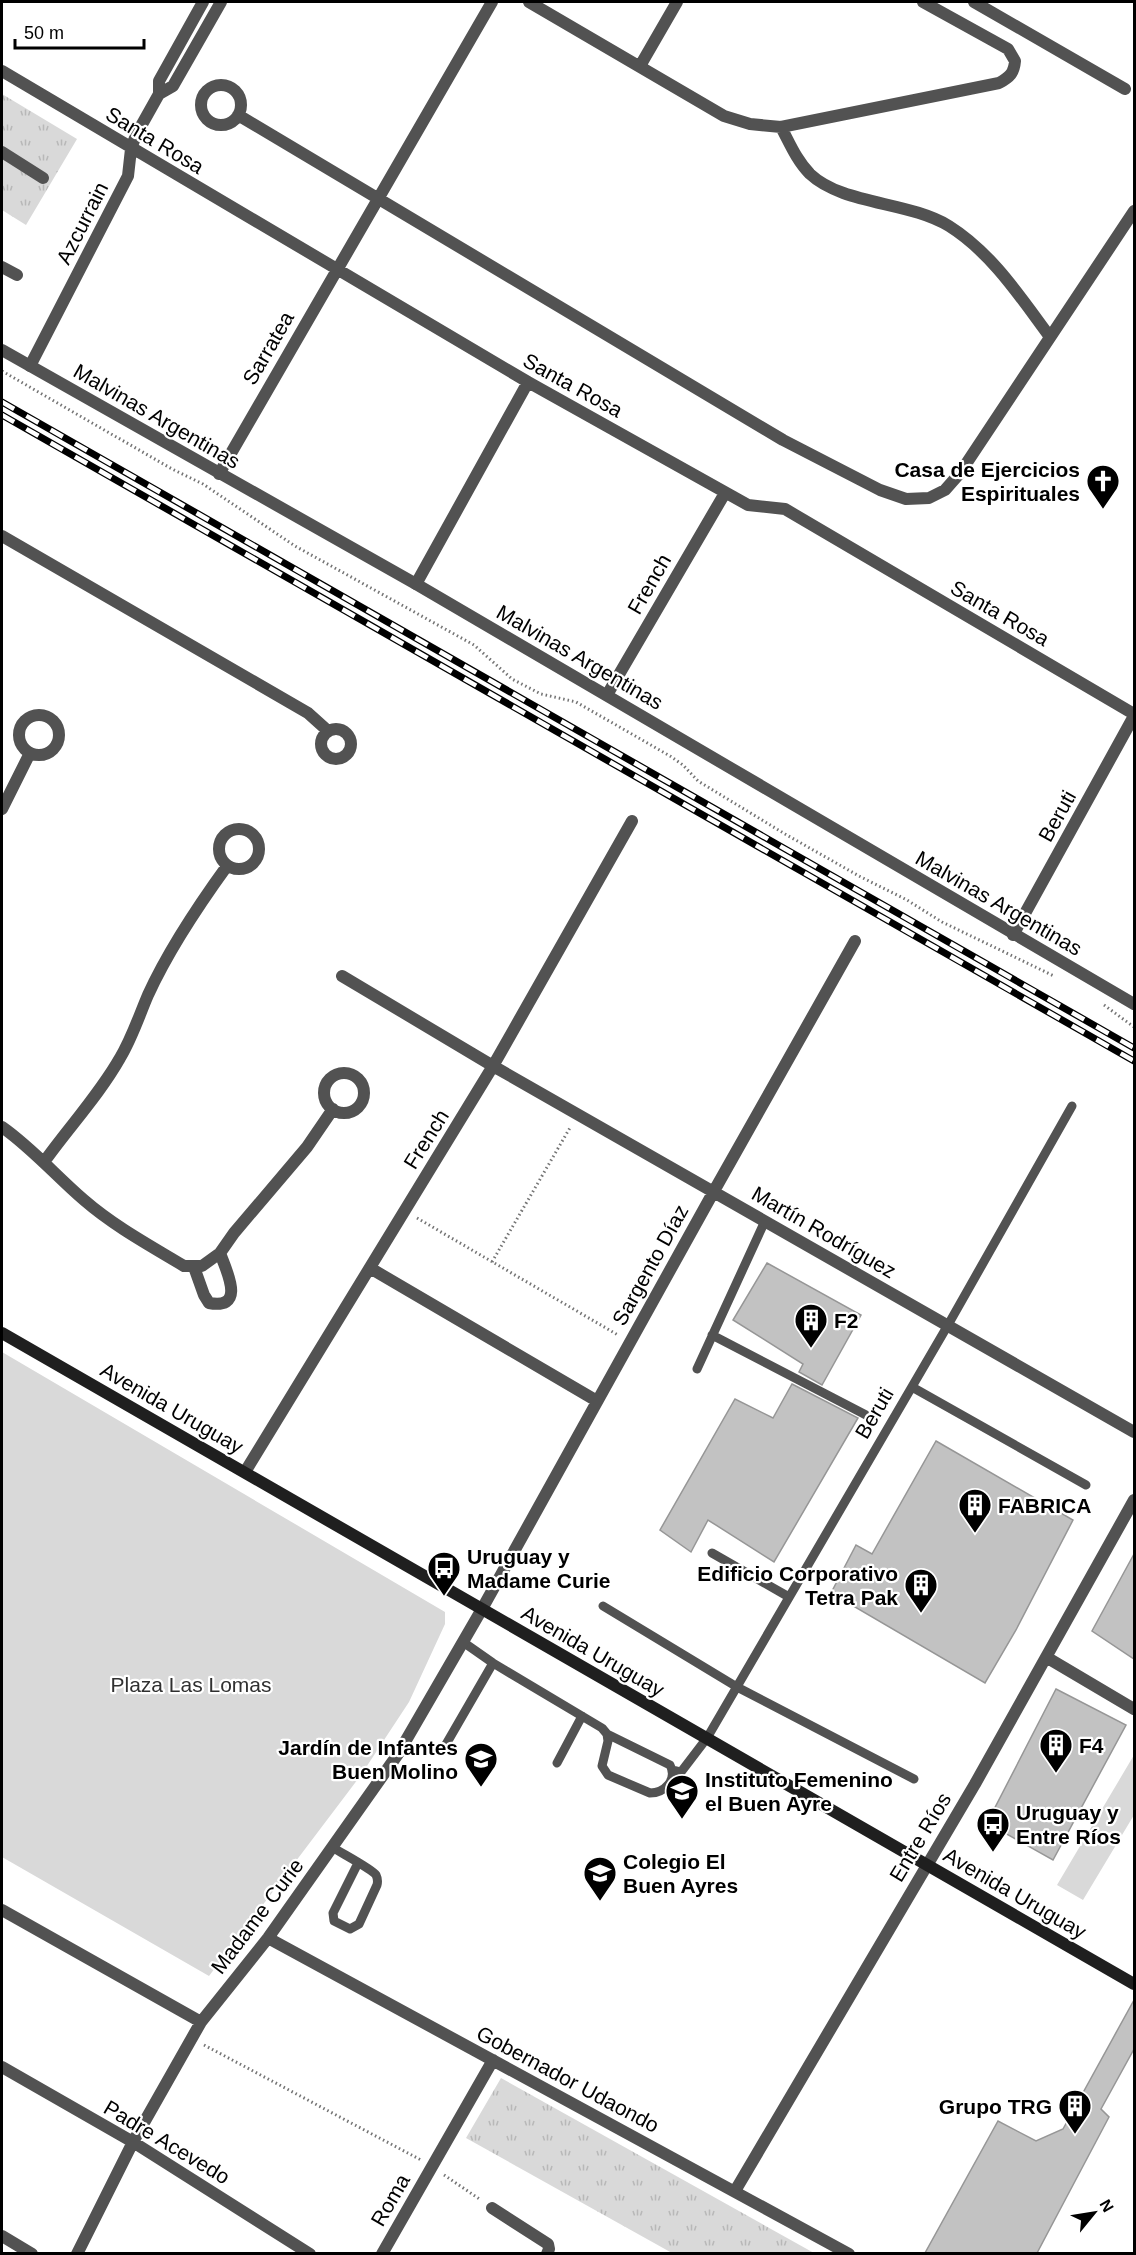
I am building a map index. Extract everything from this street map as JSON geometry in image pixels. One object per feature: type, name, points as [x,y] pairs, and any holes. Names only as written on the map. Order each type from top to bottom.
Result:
[{"type":"main road","name":"Avenida Uruguay","points":[[2,1333],[1134,1984]]},
{"type":"street","name":"Azcurrain","points":[[30,366],[128,176],[131,149],[136,135],[159,94],[159,81],[203,2]]},
{"type":"street","name":"Azcurrain","points":[[159,94],[173,86],[221,2]]},
{"type":"street","name":"Sarratea","points":[[219,474],[351,242],[492,2]]},
{"type":"street","points":[[529,2],[724,116],[750,124],[781,127],[999,83],[1014,71],[1015,61],[1008,49],[922,2]]},
{"type":"street","points":[[640,66],[677,2]]},
{"type":"street","points":[[974,2],[1125,89]]},
{"type":"street","name":"Santa Rosa","points":[[2,71],[335,270],[528,382],[748,505],[785,509],[1134,715]]},
{"type":"street","points":[[238,115],[783,440],[880,490],[906,499],[929,498],[945,489],[960,473],[1134,211]]},
{"type":"street","points":[[781,127],[797,159],[811,174],[826,185],[849,195],[933,217],[951,228],[982,253],[1012,286],[1050,337]]},
{"type":"street","points":[[2,152],[43,178]]},
{"type":"street","points":[[2,267],[17,276]]},
{"type":"street","name":"Malvinas Argentinas","points":[[2,350],[416,584],[1134,1004]]},
{"type":"street","points":[[416,584],[528,382]]},
{"type":"street","name":"French","points":[[607,695],[725,493]]},
{"type":"street","points":[[2,536],[308,713],[328,731]]},
{"type":"street","name":"Beruti","points":[[1013,935],[1134,715]]},
{"type":"street","points":[[2,809],[30,753]]},
{"type":"street","name":"French","points":[[245,1472],[493,1066],[632,821]]},
{"type":"street","points":[[44,1162],[115,1067],[169,955],[199,905],[227,866]]},
{"type":"street","name":"Sargento Díaz","points":[[482,1609],[855,942]]},
{"type":"street","name":"Martín Rodríguez","points":[[342,976],[493,1066],[1134,1432]]},
{"type":"street","points":[[2,1127],[44,1162],[85,1201],[127,1233],[184,1266],[202,1266],[220,1253],[234,1233],[307,1147],[333,1109]]},
{"type":"street","points":[[194,1266],[209,1303],[223,1303],[232,1293],[232,1283],[220,1253]]},
{"type":"street","points":[[370,1268],[597,1401]]},
{"type":"street","name":"Entre Ríos","points":[[735,2191],[927,1865],[1134,1500]]},
{"type":"street","name":"Madame Curie","points":[[77,2253],[133,2142],[201,2022],[268,1938],[398,1754],[482,1609]]},
{"type":"street","points":[[1046,1657],[1134,1709]]},
{"type":"street","points":[[2,1910],[201,2022]]},
{"type":"street","name":"Gobernador Udaondo","points":[[268,1938],[849,2253]]},
{"type":"street","name":"Roma","points":[[382,2253],[493,2060]]},
{"type":"street","name":"Padre Acevedo","points":[[2,2067],[133,2142],[310,2253]]},
{"type":"street","points":[[492,2208],[548,2244],[547,2253]]},
{"type":"street","points":[[2,2236],[32,2253]]},
{"type":"lane","name":"Beruti","points":[[673,1770],[681,1772],[707,1738],[948,1325],[1072,1106]]},
{"type":"lane","points":[[696,1369],[765,1221]]},
{"type":"lane","points":[[712,1335],[866,1415]]},
{"type":"lane","points":[[912,1387],[1086,1485]]},
{"type":"lane","points":[[712,1553],[789,1597]]},
{"type":"lane","points":[[603,1606],[737,1687],[914,1779]]},
{"type":"lane","points":[[463,1642],[493,1663],[602,1728],[607,1734],[670,1765],[673,1778],[666,1788],[650,1792],[608,1775],[602,1766],[608,1741],[607,1734]]},
{"type":"lane","points":[[444,1746],[493,1663]]},
{"type":"lane","points":[[556,1763],[582,1716]]},
{"type":"lane","points":[[332,1847],[376,1874],[377,1885],[358,1924],[350,1929],[334,1921],[333,1913],[358,1863]]},
{"type":"path","points":[[2,370],[172,469],[203,484],[294,546],[474,645],[512,679],[541,694],[576,702],[670,756],[683,765],[698,781],[813,850],[907,900],[942,922],[1062,980]]},
{"type":"path","points":[[1100,1002],[1134,1027]]},
{"type":"path","points":[[492,1262],[578,1114]]},
{"type":"path","points":[[405,1211],[630,1342]]},
{"type":"path","points":[[192,2038],[432,2167],[492,2208]]},
{"type":"green space","points":[[2,94],[77,139],[26,225],[2,210]]},
{"type":"green space","name":"Plaza Las Lomas","points":[[2,1352],[445,1612],[445,1624],[409,1702],[361,1775],[209,1976],[2,1857]]},
{"type":"green space","points":[[1134,1755],[1134,1815],[1083,1900],[1057,1885]]},
{"type":"green space","points":[[501,2078],[814,2253],[672,2253],[466,2138]]},
{"type":"building","name":"F2","points":[[767,1263],[861,1315],[822,1385],[799,1372],[803,1364],[733,1320]]},
{"type":"building","points":[[792,1384],[858,1418],[774,1562],[708,1520],[691,1552],[660,1530],[735,1399],[773,1418]]},
{"type":"building","name":"FABRICA","points":[[936,1441],[1073,1520],[1016,1630],[985,1683],[831,1593],[856,1545],[872,1554]]},
{"type":"building","points":[[1134,1554],[1134,1659],[1092,1631]]},
{"type":"building","name":"F4","points":[[1056,1689],[1126,1725],[1053,1860],[987,1823]]},
{"type":"building","name":"Grupo TRG","points":[[1134,2000],[1134,2049],[1101,2109],[1109,2117],[1037,2253],[925,2253],[998,2121],[1036,2141],[1063,2129]]},
{"type":"railway","points":[[2,402],[1134,1048]]},
{"type":"railway","points":[[2,415],[1134,1061]]},
{"type":"place","name":"Casa de Ejercicios Espirituales","points":[[1103,510]]},
{"type":"place","name":"F2","points":[[811,1349]]},
{"type":"place","name":"FABRICA","points":[[975,1534]]},
{"type":"place","name":"Uruguay y Madame Curie","points":[[444,1597]]},
{"type":"place","name":"Edificio Corporativo Tetra Pak","points":[[921,1614]]},
{"type":"place","name":"F4","points":[[1056,1774]]},
{"type":"place","name":"Jardín de Infantes Buen Molino","points":[[481,1788]]},
{"type":"place","name":"Instituto Femenino el Buen Ayre","points":[[682,1820]]},
{"type":"place","name":"Uruguay y Entre Ríos","points":[[993,1853]]},
{"type":"place","name":"Colegio El Buen Ayres","points":[[600,1902]]},
{"type":"place","name":"Grupo TRG","points":[[1075,2135]]}]
